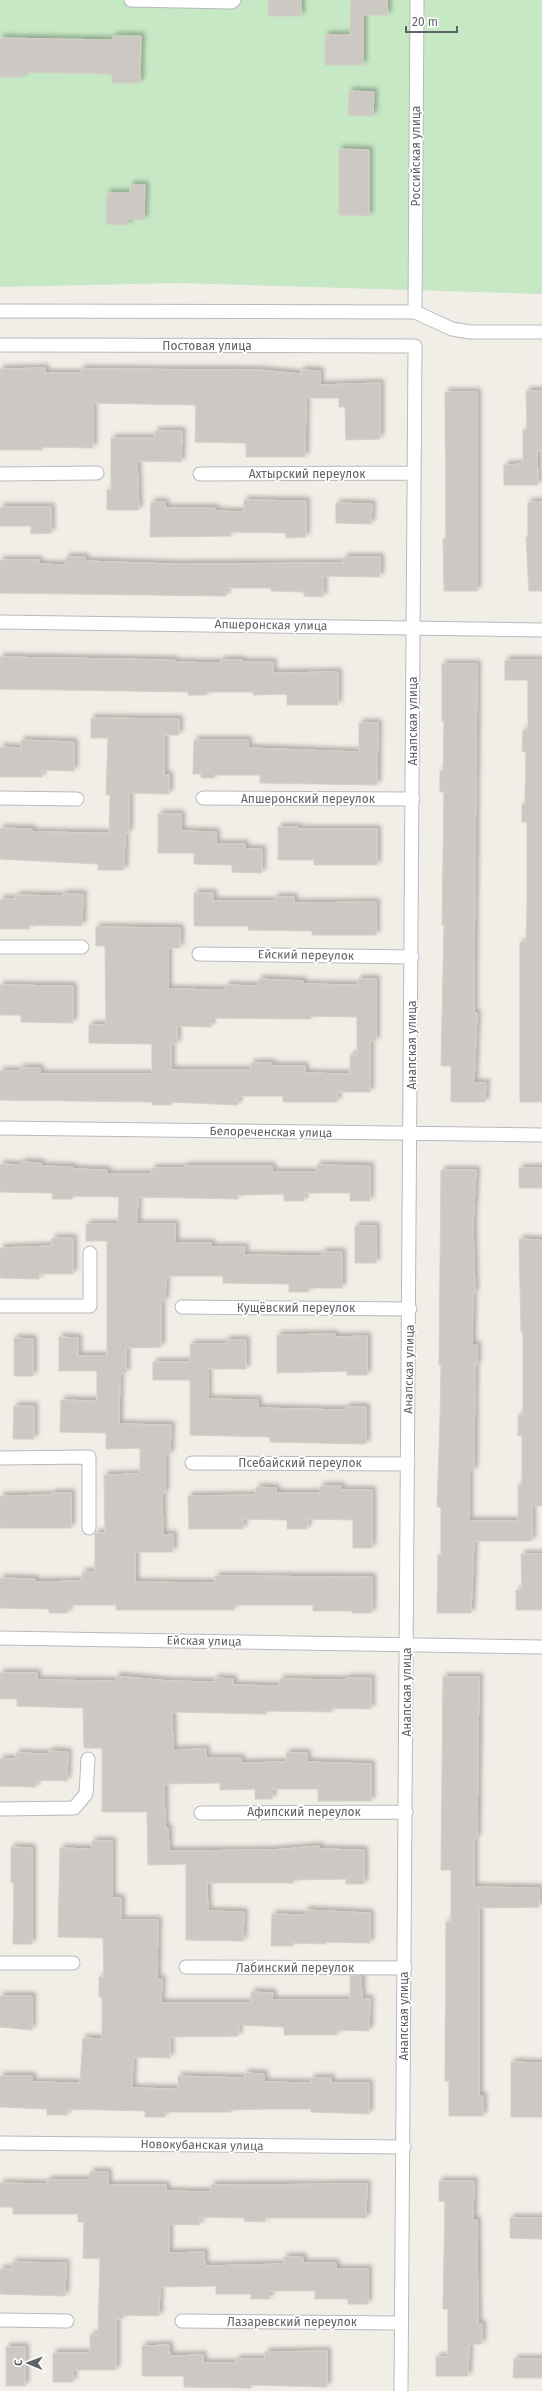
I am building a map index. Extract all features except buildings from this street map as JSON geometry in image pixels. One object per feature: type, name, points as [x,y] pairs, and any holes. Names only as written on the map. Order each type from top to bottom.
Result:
[{"type":"street","points":[[131,0],[231,2],[234,0]]},
{"type":"street","name":"Российская улица","points":[[415,312],[417,0]]},
{"type":"street","points":[[0,311],[415,312],[452,329],[470,332],[542,332]]},
{"type":"street","name":"Постовая улица","points":[[0,345],[415,346]]},
{"type":"street","name":"Анапская улица","points":[[402,2391],[415,346]]},
{"type":"street","points":[[0,474],[97,473]]},
{"type":"street","name":"Ахтырский переулок","points":[[200,474],[414,474]]},
{"type":"street","name":"Апшеронская улица","points":[[0,622],[542,630]]},
{"type":"street","points":[[0,798],[77,799]]},
{"type":"street","name":"Апшеронский переулок","points":[[203,798],[413,799]]},
{"type":"street","points":[[0,946],[82,947]]},
{"type":"street","name":"Ейский переулок","points":[[199,954],[412,957]]},
{"type":"street","name":"Белореченская улица","points":[[0,1128],[542,1135]]},
{"type":"street","points":[[0,1306],[90,1306],[90,1252]]},
{"type":"street","name":"Кущёвский переулок","points":[[182,1307],[410,1309]]},
{"type":"street","points":[[0,1458],[89,1458],[89,1528]]},
{"type":"street","name":"Псебайский переулок","points":[[192,1463],[408,1464]]},
{"type":"street","name":"Ейская улица","points":[[0,1638],[542,1647]]},
{"type":"street","points":[[0,1809],[74,1808],[86,1794],[88,1760]]},
{"type":"street","name":"Афипский переулок","points":[[201,1813],[406,1812]]},
{"type":"street","points":[[0,1963],[73,1963]]},
{"type":"street","name":"Лабинский переулок","points":[[186,1967],[405,1968]]},
{"type":"street","name":"Новокубанская улица","points":[[0,2143],[404,2147]]},
{"type":"street","points":[[0,2320],[67,2321]]},
{"type":"street","name":"Лазаревский переулок","points":[[182,2322],[402,2323]]},
{"type":"green space","points":[[0,0],[542,0],[542,294],[178,283],[0,287]]}]
